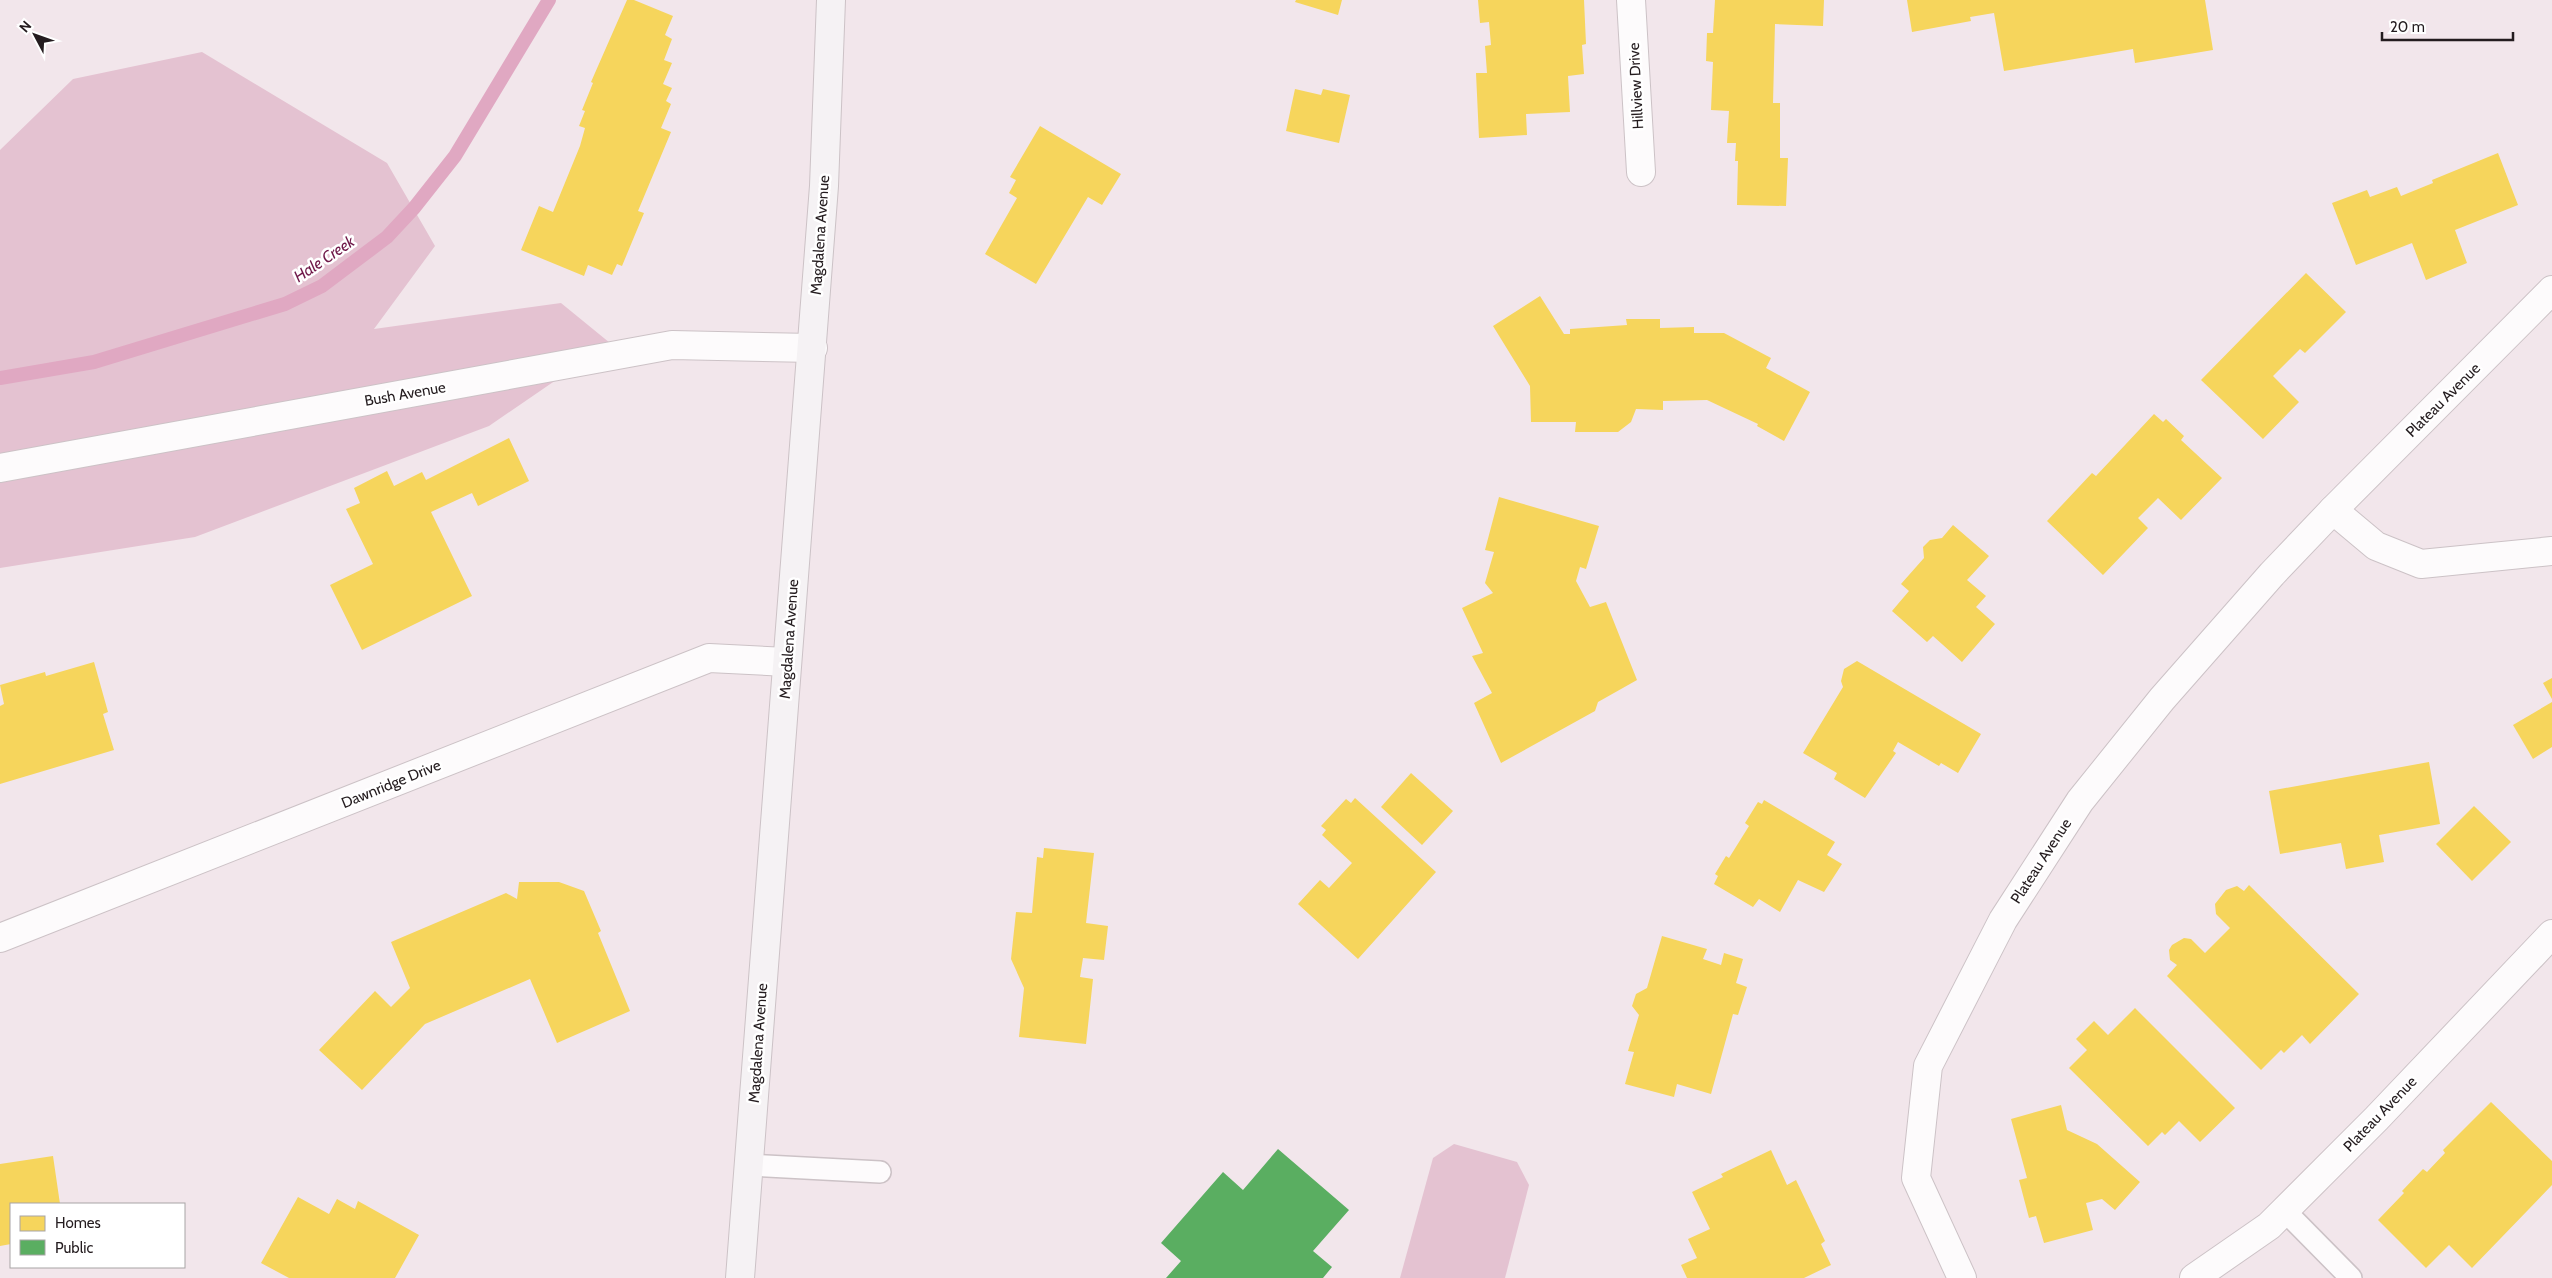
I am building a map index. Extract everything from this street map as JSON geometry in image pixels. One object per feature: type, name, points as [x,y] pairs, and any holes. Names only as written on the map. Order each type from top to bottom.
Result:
[{"type":"main road","name":"Magdalena Avenue","points":[[740,1278],[813,348],[824,186],[831,0]]},
{"type":"street","name":"Hillview Drive","points":[[1631,0],[1641,172]]},
{"type":"street","name":"Plateau Avenue","points":[[1962,1278],[1916,1178],[1928,1066],[2003,920],[2080,801],[2162,699],[2272,574],[2333,510],[2552,290]]},
{"type":"street","name":"Bush Avenue","points":[[0,468],[672,345],[813,348]]},
{"type":"street","points":[[2333,510],[2376,546],[2421,564],[2552,551]]},
{"type":"street","name":"Dawnridge Drive","points":[[0,938],[709,658],[787,662]]},
{"type":"street","name":"Plateau Avenue","points":[[2194,1278],[2269,1226],[2376,1119],[2552,934]]},
{"type":"lane","points":[[749,1165],[880,1172]]},
{"type":"lane","points":[[2284,1210],[2351,1278]]},
{"type":"shaded area","points":[[202,52],[387,163],[435,246],[374,329],[561,303],[610,343],[489,426],[195,537],[0,568],[0,150],[73,79]]},
{"type":"shaded area","points":[[1454,1144],[1517,1162],[1529,1185],[1505,1278],[1400,1278],[1433,1158]]},
{"type":"building: Homes","points":[[627,0],[634,0],[673,16],[665,35],[672,39],[664,60],[672,63],[663,84],[672,88],[666,101],[671,104],[661,128],[671,132],[638,211],[644,213],[622,266],[617,264],[612,275],[588,265],[584,276],[521,250],[539,206],[553,212],[580,146],[585,128],[579,126],[585,111],[582,110],[593,83],[591,82]]},
{"type":"building: Homes","points":[[1296,0],[1342,0],[1338,15],[1295,2]]},
{"type":"building: Homes","points":[[1478,0],[1584,0],[1586,44],[1582,45],[1584,74],[1568,76],[1570,112],[1526,114],[1527,135],[1479,138],[1476,73],[1487,73],[1485,46],[1491,45],[1489,22],[1480,23]]},
{"type":"building: Homes","points":[[1715,0],[1824,0],[1823,26],[1775,24],[1773,103],[1780,103],[1780,158],[1788,158],[1786,206],[1737,205],[1738,161],[1735,161],[1736,143],[1727,143],[1729,111],[1711,110],[1713,62],[1706,61],[1707,33],[1713,33]]},
{"type":"building: Homes","points":[[1907,0],[2205,0],[2213,50],[2135,63],[2133,49],[2004,71],[1994,13],[1970,17],[1971,21],[1912,32]]},
{"type":"building: Homes","points":[[1295,89],[1321,95],[1323,89],[1350,95],[1339,143],[1286,131]]},
{"type":"building: Homes","points":[[1040,126],[1121,174],[1102,205],[1088,197],[1036,284],[985,254],[1017,198],[1009,193],[1016,180],[1010,177]]},
{"type":"building: Homes","points":[[2498,153],[2518,205],[2455,230],[2467,263],[2426,280],[2412,243],[2356,265],[2332,203],[2367,190],[2370,197],[2397,187],[2401,196],[2433,183],[2432,180]]},
{"type":"building: Homes","points":[[2306,273],[2346,312],[2305,353],[2300,349],[2273,376],[2299,402],[2263,439],[2201,380]]},
{"type":"building: Homes","points":[[1540,296],[1564,334],[1570,334],[1570,329],[1627,325],[1626,319],[1660,319],[1660,328],[1694,327],[1694,333],[1724,333],[1771,358],[1766,368],[1810,392],[1784,441],[1757,426],[1758,424],[1707,400],[1663,401],[1663,410],[1636,409],[1631,422],[1618,432],[1575,432],[1576,422],[1531,422],[1530,386],[1493,326]]},
{"type":"building: Homes","points":[[2154,414],[2163,422],[2166,419],[2184,436],[2181,440],[2222,478],[2181,520],[2158,498],[2138,518],[2148,528],[2103,575],[2047,521],[2092,473],[2096,476]]},
{"type":"building: Homes","points":[[509,438],[529,481],[478,506],[472,493],[431,512],[472,596],[362,650],[330,585],[373,564],[346,509],[360,503],[354,488],[387,471],[394,486],[422,472],[426,480]]},
{"type":"building: Homes","points":[[1499,497],[1599,526],[1586,569],[1580,567],[1576,581],[1590,607],[1606,602],[1637,680],[1598,702],[1595,711],[1501,763],[1474,703],[1492,693],[1472,656],[1483,653],[1462,608],[1493,593],[1485,583],[1494,552],[1485,550]]},
{"type":"building: Homes","points":[[1953,525],[1989,556],[1967,580],[1986,596],[1976,607],[1995,624],[1962,662],[1933,636],[1927,642],[1892,611],[1909,591],[1901,584],[1924,558],[1923,547],[1930,540],[1942,538]]},
{"type":"building: Homes","points":[[1857,661],[1981,734],[1958,773],[1941,763],[1939,766],[1898,742],[1893,751],[1896,753],[1865,798],[1834,779],[1837,773],[1803,753],[1843,687],[1841,681],[1844,669]]},
{"type":"building: Homes","points":[[94,662],[108,712],[103,714],[114,750],[0,784],[0,706],[4,704],[0,685],[45,672],[46,676]]},
{"type":"building: Homes","points":[[2552,678],[2552,699],[2543,683]]},
{"type":"building: Homes","points":[[2552,702],[2552,747],[2533,759],[2513,725]]},
{"type":"building: Homes","points":[[2429,762],[2440,824],[2379,835],[2384,862],[2346,869],[2341,843],[2280,854],[2269,791]]},
{"type":"building: Homes","points":[[1411,773],[1453,811],[1422,845],[1381,807]]},
{"type":"building: Homes","points":[[1355,798],[1436,872],[1358,959],[1298,904],[1320,880],[1329,888],[1352,863],[1322,835],[1326,830],[1321,826],[1346,799],[1351,803]]},
{"type":"building: Homes","points":[[1764,800],[1835,842],[1827,855],[1842,864],[1824,892],[1798,880],[1780,912],[1759,899],[1753,907],[1714,884],[1718,876],[1715,874],[1726,856],[1729,858],[1749,826],[1745,823],[1758,802],[1762,804]]},
{"type":"building: Homes","points":[[2474,806],[2511,842],[2472,881],[2436,844]]},
{"type":"building: Homes","points":[[1044,848],[1094,853],[1086,923],[1108,926],[1104,960],[1083,958],[1080,977],[1093,979],[1086,1044],[1019,1037],[1024,988],[1011,959],[1016,912],[1032,913],[1037,857],[1043,858]]},
{"type":"building: Homes","points":[[519,882],[559,882],[584,891],[601,931],[598,933],[630,1011],[557,1043],[530,979],[425,1024],[362,1090],[319,1050],[375,991],[391,1007],[410,988],[391,942],[506,893],[517,899]]},
{"type":"building: Homes","points":[[2249,885],[2359,994],[2310,1044],[2302,1035],[2284,1053],[2281,1050],[2261,1070],[2167,976],[2177,965],[2170,960],[2169,950],[2172,945],[2184,938],[2191,939],[2205,953],[2230,928],[2216,914],[2215,904],[2226,890],[2237,886],[2244,891]]},
{"type":"building: Homes","points":[[1662,936],[1707,949],[1703,959],[1721,965],[1724,953],[1743,959],[1736,983],[1747,987],[1738,1015],[1733,1014],[1711,1094],[1677,1084],[1674,1097],[1625,1084],[1634,1052],[1628,1051],[1639,1015],[1632,1006],[1636,994],[1647,988]]},
{"type":"building: Homes","points":[[2135,1008],[2235,1108],[2200,1142],[2179,1121],[2165,1135],[2162,1132],[2148,1146],[2069,1068],[2087,1050],[2076,1039],[2094,1021],[2108,1035]]},
{"type":"building: Homes","points":[[2491,1102],[2552,1161],[2552,1185],[2472,1268],[2449,1245],[2426,1268],[2378,1220],[2404,1193],[2402,1191],[2423,1169],[2427,1172],[2445,1153],[2443,1150]]},
{"type":"building: Homes","points":[[2061,1105],[2067,1130],[2097,1144],[2140,1182],[2115,1210],[2102,1199],[2086,1203],[2093,1230],[2044,1243],[2036,1216],[2029,1218],[2019,1180],[2027,1178],[2011,1119]]},
{"type":"building: Homes","points":[[1771,1150],[1787,1185],[1796,1180],[1825,1241],[1821,1244],[1831,1265],[1804,1278],[1687,1278],[1681,1265],[1697,1258],[1688,1239],[1710,1229],[1692,1192],[1723,1177],[1721,1174]]},
{"type":"building: Homes","points":[[53,1156],[60,1203],[10,1203],[10,1244],[0,1246],[0,1164]]},
{"type":"building: Homes","points":[[298,1197],[329,1214],[337,1199],[355,1209],[358,1201],[419,1235],[395,1278],[289,1278],[261,1263]]},
{"type":"building: Public","points":[[1278,1149],[1349,1210],[1313,1251],[1332,1267],[1323,1278],[1166,1278],[1181,1261],[1161,1243],[1223,1172],[1243,1190]]},
{"type":"waterway","name":"Hale Creek","points":[[0,378],[94,362],[285,304],[322,286],[387,237],[414,208],[455,156],[549,0]]}]
